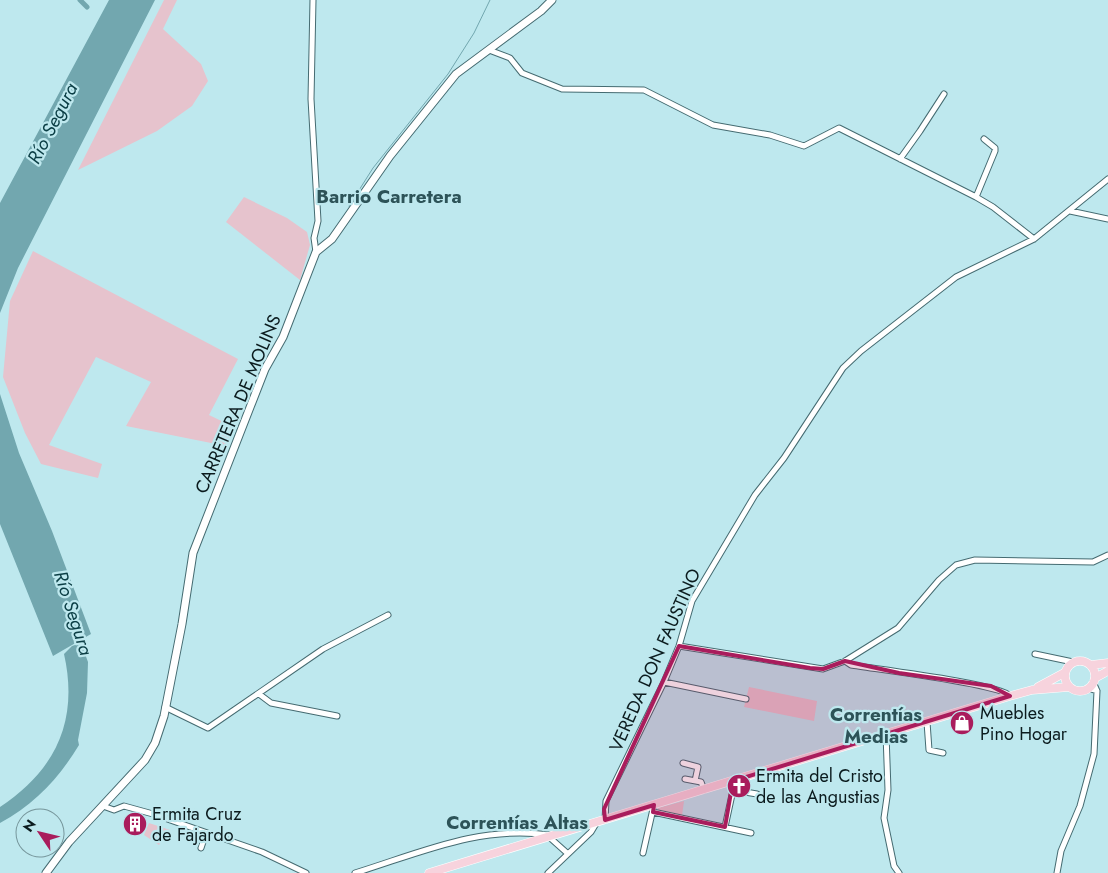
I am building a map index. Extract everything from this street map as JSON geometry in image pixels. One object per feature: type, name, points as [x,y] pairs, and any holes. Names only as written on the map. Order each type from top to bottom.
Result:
[{"type":"main road","points":[[1032,690],[1064,673],[1073,662],[1082,660],[1091,665],[1108,663]]},
{"type":"main road","points":[[1091,665],[1092,683]]},
{"type":"main road","points":[[429,873],[601,821],[654,808],[732,781],[1010,696],[1032,690],[1069,687],[1078,691],[1108,671]]},
{"type":"main road","points":[[1064,673],[1069,687]]},
{"type":"street","points":[[313,0],[311,90],[318,221],[314,238],[316,252]]},
{"type":"street","name":"CARRETERA DE MOLINS","points":[[46,873],[69,842],[145,760],[155,743],[165,707],[182,624],[193,553],[265,369],[283,337],[316,252],[332,239],[390,156],[456,74],[552,0]]},
{"type":"street","points":[[489,50],[510,58],[522,73],[562,89],[644,90],[713,125],[770,136],[804,146],[838,128],[993,207],[1034,239]]},
{"type":"street","points":[[900,159],[944,94]]},
{"type":"street","points":[[976,198],[995,151],[995,148],[984,139]]},
{"type":"street","name":"VEREDA DON FAUSTINO","points":[[601,821],[606,801],[664,682],[679,646],[687,612],[726,542],[834,381],[853,357],[956,277],[1034,239],[1108,179]]},
{"type":"street","points":[[1070,210],[1108,219]]},
{"type":"street","points":[[679,646],[741,654],[823,669],[845,661],[898,628],[939,580],[956,565],[984,560],[1094,562],[1108,555]]},
{"type":"street","points":[[165,707],[208,728],[323,649],[388,615]]},
{"type":"street","points":[[1035,654],[1073,662]]},
{"type":"street","points":[[845,661],[851,665],[890,672],[991,686],[1007,692],[1010,696]]},
{"type":"street","points":[[664,682],[746,699]]},
{"type":"street","points":[[1057,873],[1061,851],[1080,806],[1094,754],[1097,691],[1092,683]]},
{"type":"street","points":[[259,694],[270,703],[337,716]]},
{"type":"street","points":[[927,722],[929,750],[943,753]]},
{"type":"street","points":[[886,734],[888,790],[884,818],[894,866],[899,873]]},
{"type":"street","points":[[683,763],[698,767],[695,781]]},
{"type":"street","points":[[685,779],[701,782],[704,790]]},
{"type":"street","points":[[725,827],[733,790],[732,781]]},
{"type":"street","points":[[733,790],[757,794]]},
{"type":"street","points":[[103,806],[114,810],[124,806],[206,832],[262,852],[306,873]]},
{"type":"street","points":[[643,853],[654,808],[751,833]]},
{"type":"street","points":[[548,873],[601,821]]},
{"type":"street","points":[[355,873],[456,840],[493,832],[526,831],[550,836],[567,853]]},
{"type":"street","points":[[201,848],[206,832]]},
{"type":"highlighted area","points":[[679,646],[810,668],[823,669],[845,661],[899,673],[991,686],[1010,696],[733,781],[725,827],[653,812],[654,805],[605,820],[604,809]]},
{"type":"shaded area","points":[[164,0],[177,0],[163,29],[201,64],[208,81],[192,106],[157,131],[78,170]]},
{"type":"shaded area","points":[[244,197],[287,218],[307,232],[310,245],[300,280],[226,222]]},
{"type":"shaded area","points":[[33,251],[238,359],[209,415],[234,427],[226,446],[126,426],[151,382],[96,357],[49,445],[102,464],[98,478],[41,464],[25,433],[3,377],[10,301]]},
{"type":"shaded area","points":[[749,687],[817,701],[814,721],[744,707]]},
{"type":"shaded area","points":[[684,801],[682,816],[658,812],[658,808]]},
{"type":"shaded area","points":[[149,823],[170,830],[159,845],[144,835]]},
{"type":"water","name":"Río Segura","points":[[109,0],[155,0],[18,268],[0,313],[0,203]]},
{"type":"water","name":"Río Segura","points":[[0,394],[19,453],[52,531],[91,634],[53,656],[0,524]]},
{"type":"water","points":[[81,643],[88,662],[87,693],[78,740],[79,745],[63,768],[35,799],[23,808],[15,808],[15,814],[0,823],[0,807],[36,777],[49,760],[59,741],[65,722],[68,701],[68,678],[64,654],[72,646]]},
{"type":"waterway","points":[[80,0],[87,7]]},
{"type":"waterway","points":[[349,206],[373,168],[448,74],[474,33],[490,0]]},
{"type":"place","name":"Muebles Pino Hogar","points":[[962,723]]},
{"type":"place","name":"Ermita del Cristo de las Angustias","points":[[739,786]]},
{"type":"place","name":"Ermita Cruz de Fajardo","points":[[135,824]]},
{"type":"district","name":"Barrio Carretera","points":[[389,196]]},
{"type":"district","name":"Correntías Medias","points":[[876,725]]},
{"type":"district","name":"Correntías Altas","points":[[517,822]]}]
